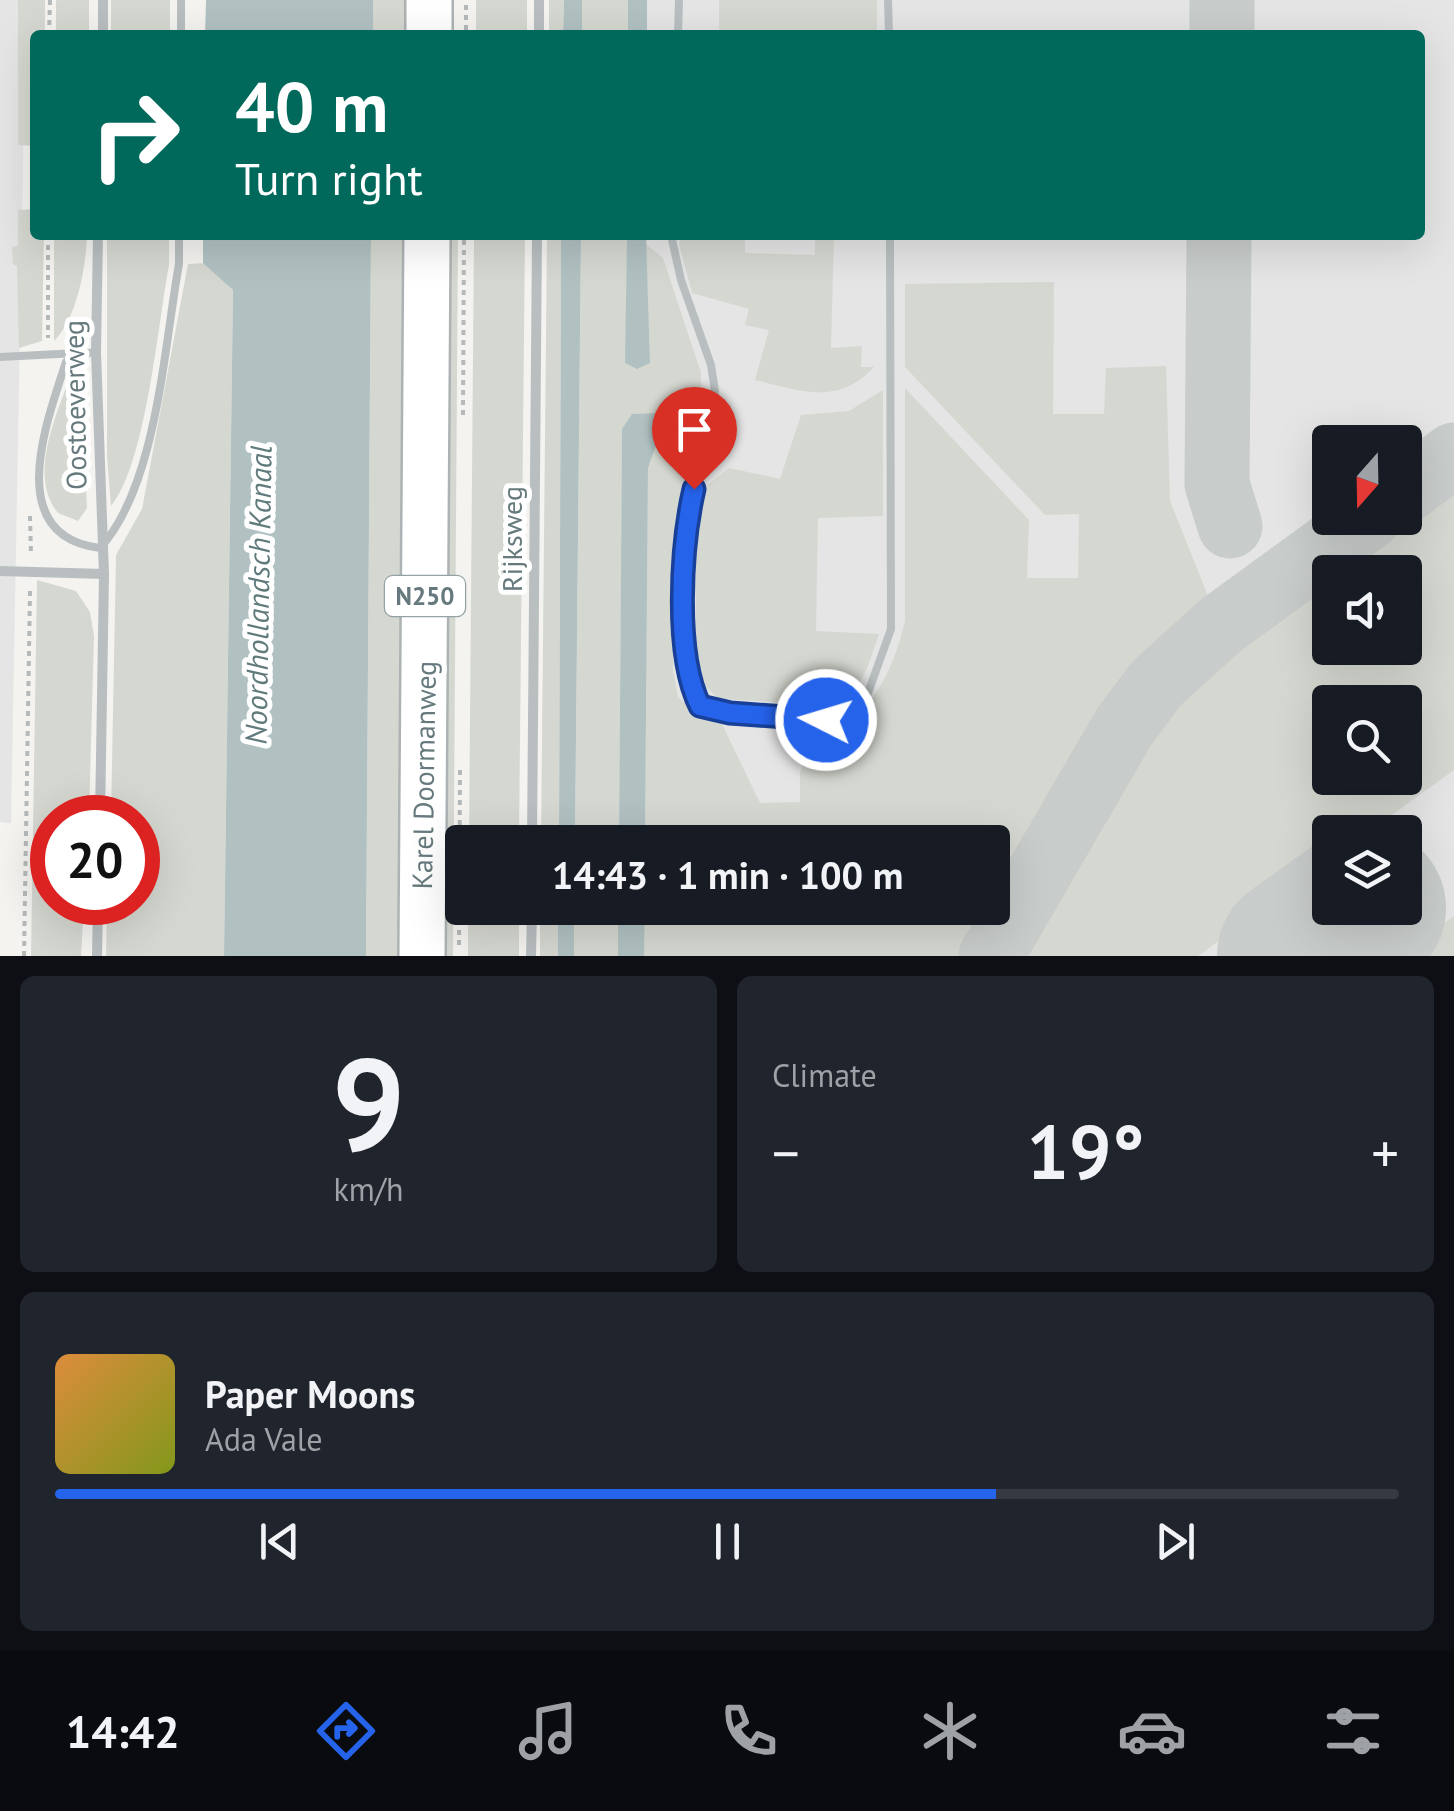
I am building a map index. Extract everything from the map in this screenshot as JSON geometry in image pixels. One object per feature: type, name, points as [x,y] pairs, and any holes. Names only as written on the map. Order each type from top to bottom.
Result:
[{"type":"main road","points":[[429,0],[429,30]]},
{"type":"main road","name":"Karel Doormanweg","points":[[422,956],[427,240]]},
{"type":"street","points":[[103,30],[104,0]]},
{"type":"street","points":[[539,0],[539,30]]},
{"type":"street","name":"Oostoeverweg","points":[[98,240],[96,352],[100,548],[104,574],[100,795]]},
{"type":"street","name":"Rijksweg","points":[[532,825],[538,240]]},
{"type":"street","points":[[0,572],[104,574]]},
{"type":"street","points":[[97,956],[98,925]]},
{"type":"street","points":[[532,925],[532,956]]},
{"type":"lane","points":[[181,0],[181,30]]},
{"type":"lane","points":[[678,0],[678,30]]},
{"type":"lane","points":[[888,0],[889,30]]},
{"type":"lane","points":[[82,353],[66,362],[54,398],[43,437],[39,484],[52,525],[75,541],[100,548],[120,526],[146,446],[179,264],[179,240]]},
{"type":"lane","points":[[672,240],[680,280],[711,365],[714,391],[686,524],[688,682],[700,706],[730,713],[826,720],[864,704],[891,628],[890,240]]},
{"type":"lane","points":[[0,357],[96,352]]},
{"type":"path","points":[[50,0],[50,30]]},
{"type":"path","points":[[466,0],[466,30]]},
{"type":"path","name":"Oostoeverweg","points":[[48,240],[48,356]]},
{"type":"path","name":"Oostoeverweg","points":[[24,956],[30,498]]},
{"type":"shaded area","points":[[0,0],[26,0],[11,823],[0,822]]},
{"type":"shaded area","points":[[18,0],[45,0],[45,30],[30,30],[30,146],[18,145]]},
{"type":"shaded area","points":[[56,0],[89,0],[89,30],[56,30]]},
{"type":"shaded area","points":[[111,0],[170,0],[170,30],[111,30]]},
{"type":"shaded area","points":[[373,0],[414,0],[414,30],[373,30]]},
{"type":"shaded area","points":[[476,0],[527,0],[527,30],[476,30]]},
{"type":"shaded area","points":[[549,0],[564,0],[563,30],[549,30]]},
{"type":"shaded area","points":[[582,0],[628,0],[628,30],[582,30]]},
{"type":"shaded area","points":[[597,0],[1454,0],[1454,956],[596,956],[596,925],[1010,925],[1010,825],[595,825],[595,240],[1425,240],[1425,30],[597,30]]},
{"type":"shaded area","points":[[719,0],[877,0],[877,30],[719,30]]},
{"type":"shaded area","points":[[30,209],[30,240],[44,240],[42,341],[19,348],[17,266],[13,264],[12,247],[18,246],[18,210]]},
{"type":"shaded area","points":[[54,240],[87,240],[74,306],[54,341]]},
{"type":"shaded area","points":[[107,240],[169,240],[169,265],[142,427],[123,486],[111,506],[107,456]]},
{"type":"shaded area","points":[[371,240],[411,240],[406,956],[366,956]]},
{"type":"shaded area","points":[[443,240],[458,240],[454,825],[445,825],[445,925],[453,925],[453,956],[437,956],[440,533],[449,432],[450,322]]},
{"type":"shaded area","points":[[474,240],[525,240],[519,825],[469,825]]},
{"type":"shaded area","points":[[547,240],[561,240],[559,825],[541,825]]},
{"type":"shaded area","points":[[581,240],[627,240],[626,364],[650,363],[646,244],[663,258],[701,373],[700,408],[676,550],[673,670],[678,697],[696,713],[722,724],[760,803],[800,802],[800,773],[815,728],[843,729],[856,718],[876,694],[896,653],[905,621],[905,388],[1029,520],[1027,578],[1078,578],[1079,514],[1045,515],[905,367],[905,284],[1054,282],[1053,414],[1104,414],[1106,368],[1166,366],[1170,501],[1212,606],[1140,667],[1092,738],[1010,880],[1010,825],[645,825],[648,468],[666,417],[622,429],[619,825],[575,825]]},
{"type":"shaded area","points":[[680,240],[745,240],[745,253],[815,255],[815,240],[834,240],[831,348],[862,346],[861,367],[874,367],[847,387],[833,391],[803,391],[755,380],[769,330],[745,325],[749,309],[692,293]]},
{"type":"shaded area","points":[[207,263],[233,290],[224,956],[106,956],[107,925],[160,925],[160,795],[111,795],[116,555],[142,509],[188,264]]},
{"type":"shaded area","points":[[68,383],[76,386],[82,399],[87,508],[78,521],[58,513],[45,483],[47,449]]},
{"type":"shaded area","points":[[883,390],[883,516],[818,518],[816,631],[879,634],[864,675],[852,693],[834,705],[719,699],[697,679],[694,514],[701,490],[729,468],[780,479],[801,415],[849,411]]},
{"type":"shaded area","points":[[1454,484],[1454,770],[1422,793],[1422,685],[1312,685],[1312,795],[1419,795],[1392,815],[1312,815],[1312,873],[1198,956],[1022,956],[1092,822],[1152,724],[1191,680],[1312,588],[1312,665],[1422,665],[1422,555],[1356,555],[1384,535],[1422,535],[1422,507]]},
{"type":"shaded area","points":[[37,580],[76,591],[90,612],[94,636],[90,795],[34,795]]},
{"type":"shaded area","points":[[1454,916],[1454,956],[1398,956]]},
{"type":"shaded area","points":[[31,925],[83,925],[81,956],[31,956]]},
{"type":"shaded area","points":[[468,925],[519,925],[519,956],[468,956]]},
{"type":"shaded area","points":[[540,925],[558,925],[558,956],[540,956]]},
{"type":"shaded area","points":[[574,925],[618,925],[618,956],[574,956]]},
{"type":"shaded area","points":[[645,925],[984,925],[966,956],[644,956]]},
{"type":"water","points":[[206,0],[373,0],[373,30],[205,30]]},
{"type":"water","points":[[564,0],[582,0],[582,30],[563,30]]},
{"type":"water","points":[[628,0],[647,0],[647,30],[628,30]]},
{"type":"water","name":"Noordhollandsch Kanaal","points":[[203,240],[371,240],[366,956],[224,956],[233,290],[203,263]]},
{"type":"water","points":[[561,240],[581,240],[575,825],[559,825]]},
{"type":"water","points":[[627,240],[646,240],[650,363],[637,369],[625,363]]},
{"type":"water","points":[[662,413],[666,417],[648,468],[645,825],[619,825],[622,429],[632,414]]},
{"type":"water","points":[[558,925],[574,925],[574,956],[558,956]]},
{"type":"water","points":[[618,925],[645,925],[644,956],[618,956]]},
{"type":"taxiway","points":[[1222,0],[1222,30]]},
{"type":"taxiway","points":[[1219,240],[1217,484],[1230,526]]},
{"type":"taxiway","points":[[1422,479],[1454,455]]},
{"type":"taxiway","points":[[991,956],[1124,727],[1156,684],[1221,625],[1345,535]]},
{"type":"runway","points":[[1298,956],[1341,925]]},
{"type":"route","points":[[694,489],[686,524],[684,573],[688,682],[700,706],[730,713],[826,720]]}]
